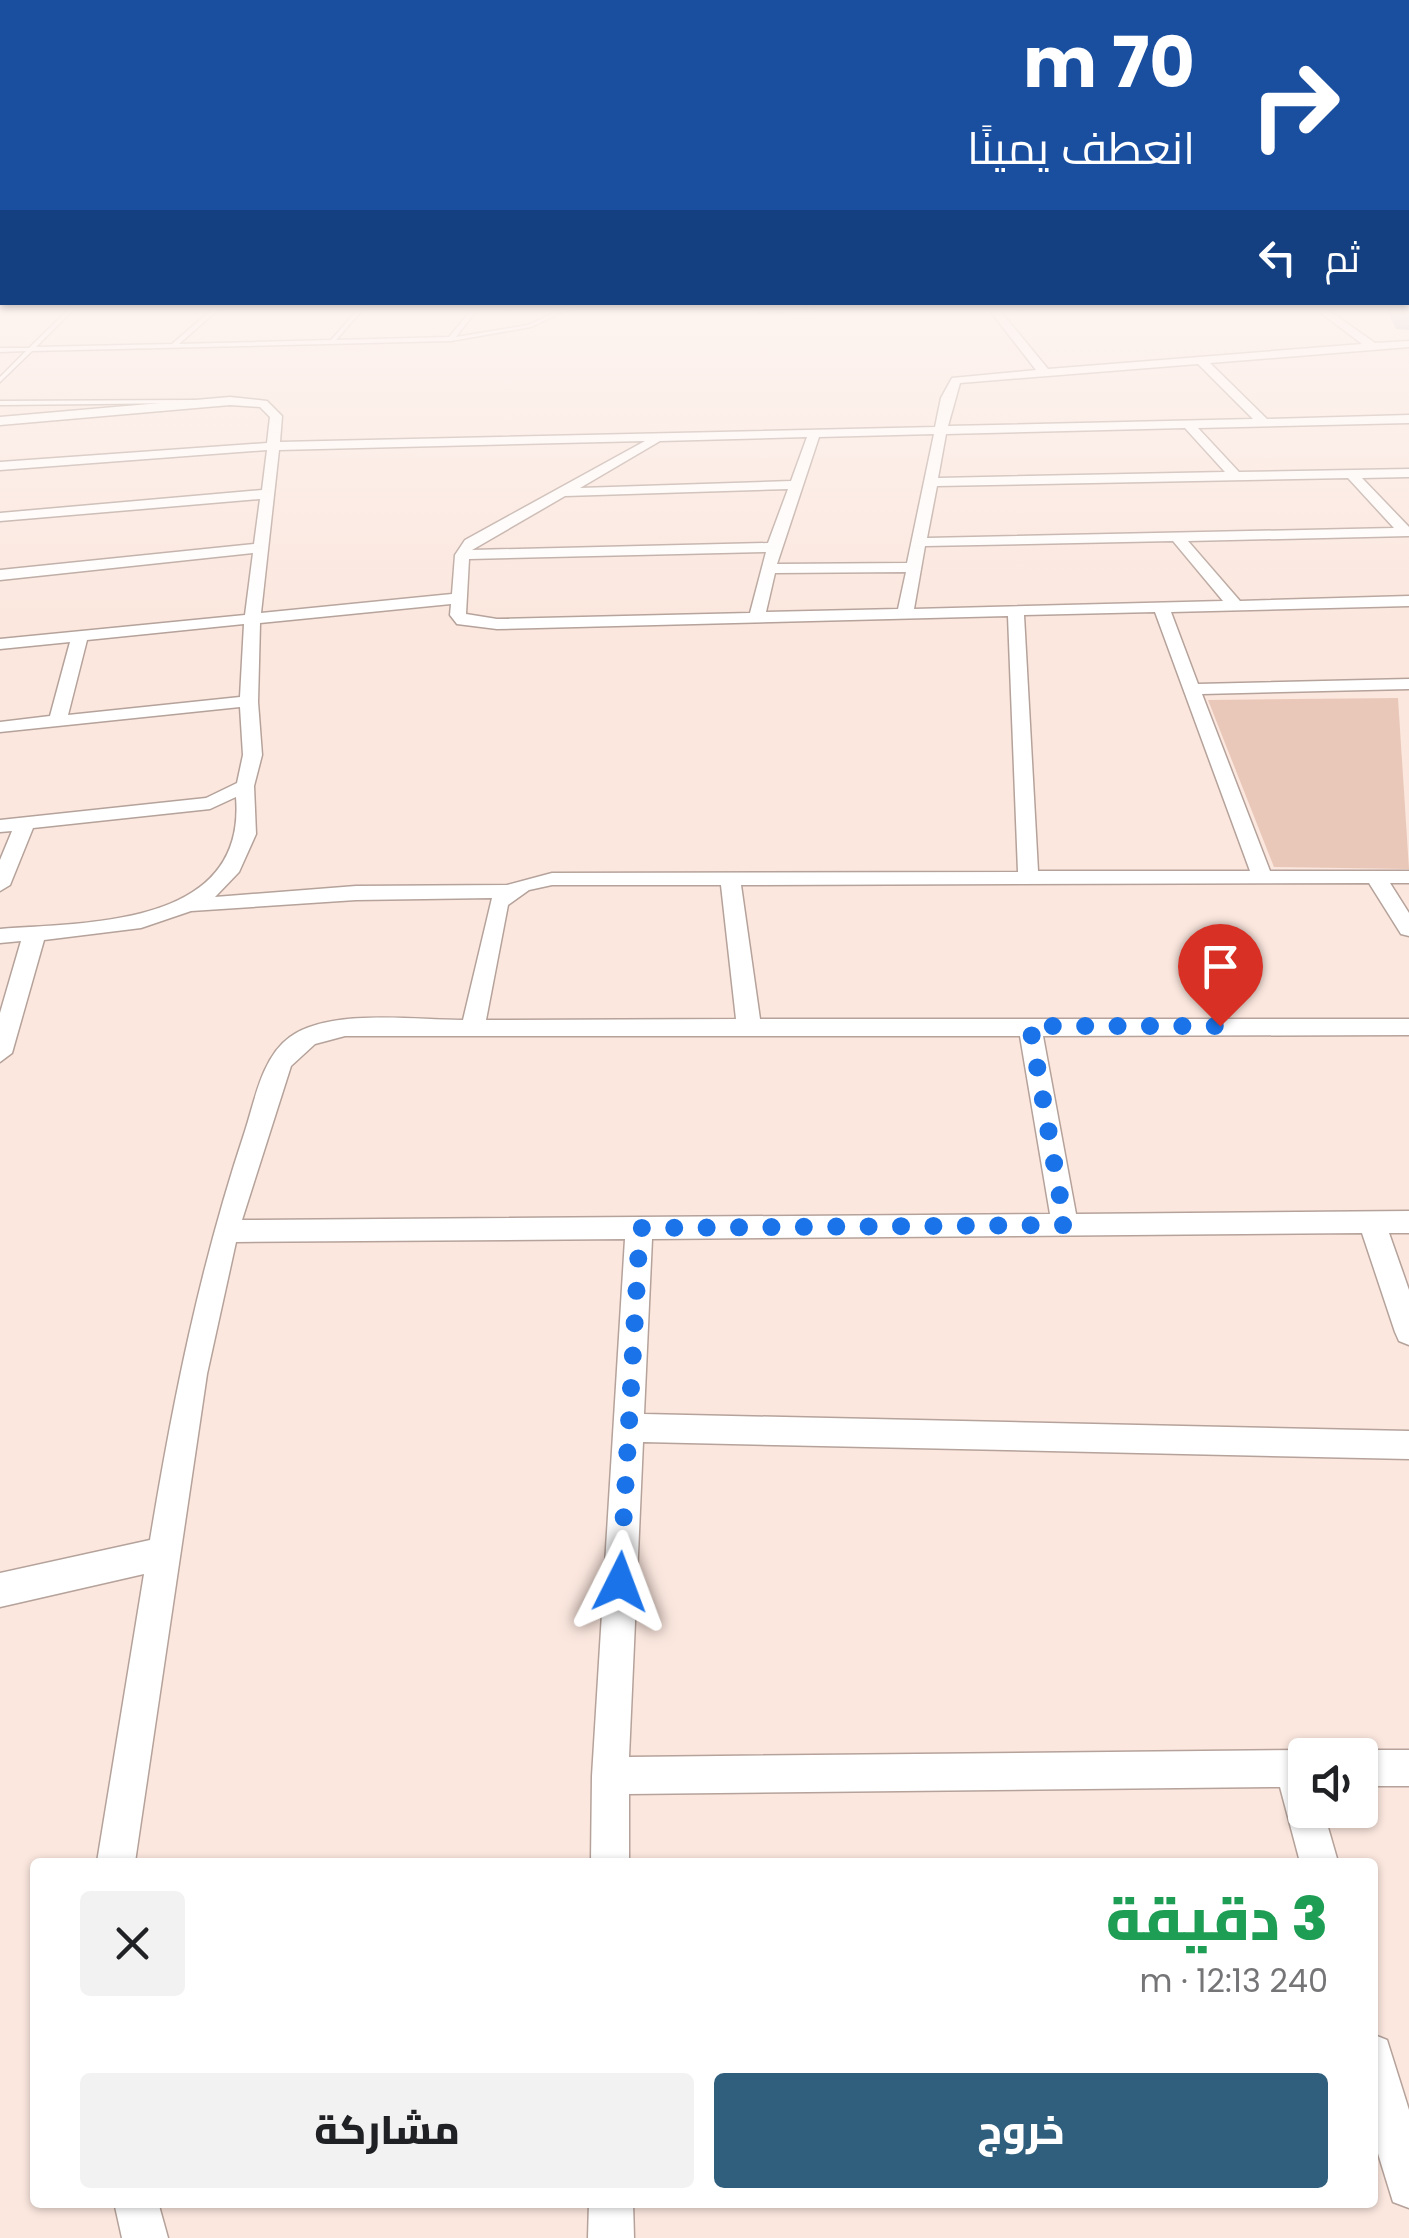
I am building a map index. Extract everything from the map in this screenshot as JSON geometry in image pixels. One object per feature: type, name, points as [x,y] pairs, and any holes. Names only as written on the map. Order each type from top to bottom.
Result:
[{"type":"street","points":[[0,421],[116,411]]},
{"type":"street","points":[[194,904],[227,873],[246,838],[246,786],[252,770],[248,701],[252,618],[257,548],[274,446],[273,411]]},
{"type":"street","points":[[905,613],[945,411]]},
{"type":"street","points":[[1252,411],[1264,423]]},
{"type":"street","points":[[0,466],[274,446],[1409,420]]},
{"type":"street","points":[[1188,424],[1234,476]]},
{"type":"street","points":[[756,618],[774,547],[814,434]]},
{"type":"street","points":[[656,439],[477,537],[462,554],[458,615],[474,624],[1409,600]]},
{"type":"street","points":[[932,482],[1409,473]]},
{"type":"street","points":[[1350,474],[1408,532]]},
{"type":"street","points":[[562,492],[796,484]]},
{"type":"street","points":[[0,517],[268,494]]},
{"type":"street","points":[[920,542],[1408,532]]},
{"type":"street","points":[[1176,536],[1235,605]]},
{"type":"street","points":[[462,554],[774,547]]},
{"type":"street","points":[[0,576],[257,548]]},
{"type":"street","points":[[768,569],[915,567]]},
{"type":"street","points":[[0,644],[460,598]]},
{"type":"street","points":[[1161,607],[1262,877]]},
{"type":"street","points":[[1016,610],[1028,876]]},
{"type":"street","points":[[58,720],[80,636]]},
{"type":"street","points":[[1194,689],[1409,684]]},
{"type":"street","points":[[0,726],[248,701]]},
{"type":"street","points":[[0,826],[210,803],[246,786]]},
{"type":"street","points":[[0,885],[25,824]]},
{"type":"street","points":[[1375,877],[1409,928]]},
{"type":"street","points":[[0,936],[149,920],[194,904],[356,894],[507,891],[552,879],[1409,877]]},
{"type":"street","points":[[730,878],[748,1027]]},
{"type":"street","points":[[473,1026],[498,904],[507,891]]},
{"type":"street","points":[[0,1053],[35,932]]},
{"type":"street","points":[[117,1858],[192,1374],[225,1231],[279,1066],[290,1049],[309,1036],[333,1029],[473,1026],[1409,1026]]},
{"type":"street","points":[[1030,1026],[1065,1225]]},
{"type":"street","points":[[1372,1222],[1409,1332]]},
{"type":"street","points":[[225,1231],[1409,1222]]},
{"type":"street","points":[[610,1858],[610,1776],[640,1228]]},
{"type":"street","points":[[628,1428],[1409,1445]]},
{"type":"street","points":[[0,1590],[164,1553]]},
{"type":"street","points":[[610,1776],[1288,1768]]},
{"type":"street","points":[[1378,1768],[1409,1768]]},
{"type":"street","points":[[1312,1828],[1318,1858]]},
{"type":"street","points":[[1378,2076],[1409,2186]]},
{"type":"street","points":[[138,2208],[145,2238]]},
{"type":"street","points":[[611,2208],[611,2238]]},
{"type":"shaded area","points":[[1398,698],[1409,869],[1274,867],[1208,700]]},
{"type":"route","points":[[620,1582],[640,1228],[1065,1225],[1030,1026],[1220,1026]]}]
